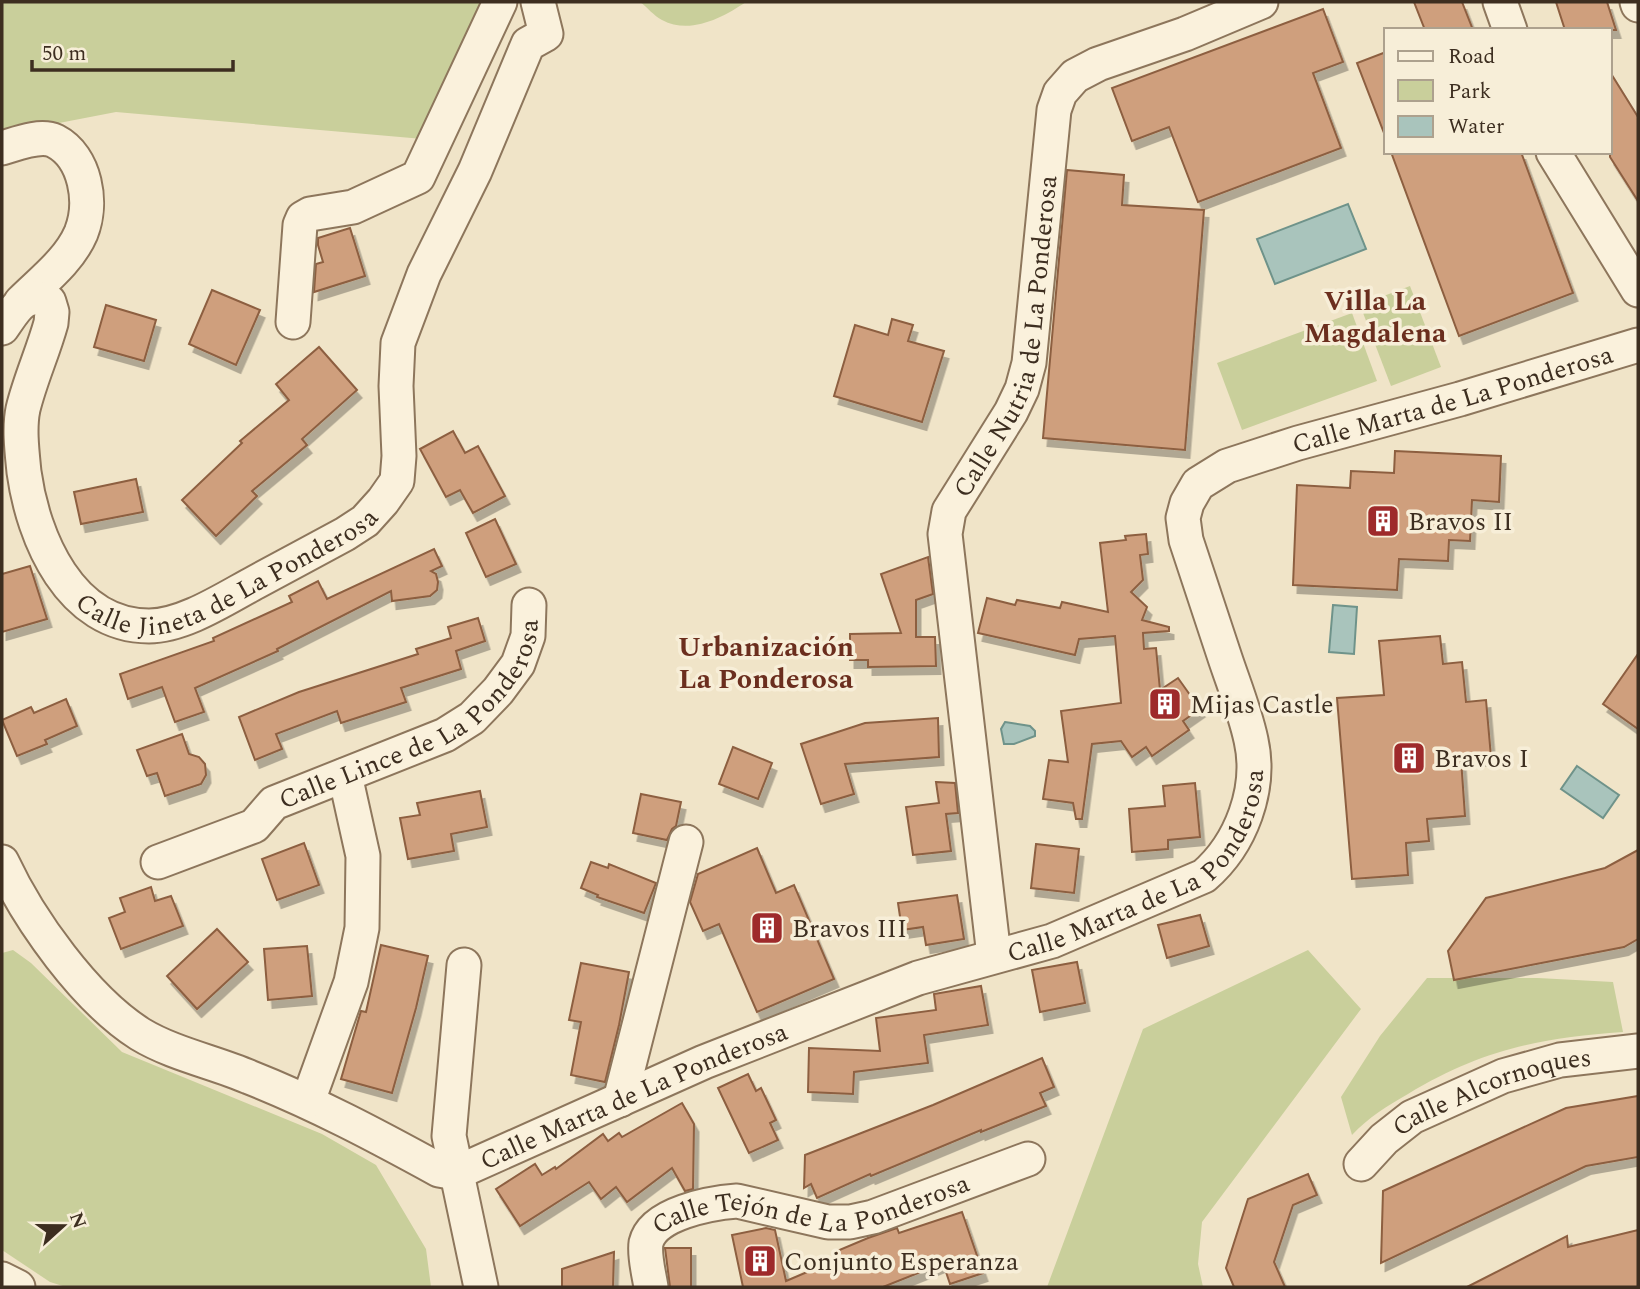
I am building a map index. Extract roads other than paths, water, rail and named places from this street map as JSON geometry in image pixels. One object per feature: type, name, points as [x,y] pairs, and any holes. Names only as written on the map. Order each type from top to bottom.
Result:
[{"type":"street","points":[[293,322],[300,225],[303,218],[310,214],[353,207],[418,177],[500,2]]},
{"type":"street","name":"Calle Jineta de La Ponderosa","points":[[11,315],[31,297],[40,297],[49,302],[52,312],[43,351],[23,410],[22,452],[28,500],[41,541],[62,578],[88,605],[122,623],[151,626],[187,618],[365,521],[397,481],[400,456],[396,386],[398,343],[424,274],[475,171],[528,44],[546,34],[538,2]]},
{"type":"street","name":"Calle Nutria de La Ponderosa","points":[[994,956],[945,534],[949,511],[1022,389],[1030,363],[1054,110],[1060,93],[1075,76],[1098,64],[1185,34],[1261,2]]},
{"type":"street","points":[[1500,2],[1509,28]]},
{"type":"street","points":[[2,148],[31,140],[54,141],[73,156],[85,183],[87,209],[80,233],[62,262],[11,315]]},
{"type":"street","points":[[1554,154],[1638,290]]},
{"type":"street","name":"Calle Marta de La Ponderosa","points":[[456,1173],[704,1062],[918,978],[1052,941],[1190,884],[1217,864],[1228,850],[1248,807],[1254,776],[1254,758],[1241,706],[1186,540],[1182,518],[1198,484],[1227,466],[1298,443],[1460,399],[1638,345]]},
{"type":"street","name":"Calle Lince de La Ponderosa","points":[[158,862],[254,826],[274,803],[445,735],[472,718],[498,691],[518,664],[528,636],[529,606]]},
{"type":"street","points":[[308,1101],[351,982],[362,928],[363,856],[345,775]]},
{"type":"street","points":[[620,1100],[686,842]]},
{"type":"street","points":[[2,862],[14,888],[40,928],[81,981],[117,1017],[141,1035],[308,1101],[439,1170],[456,1173]]},
{"type":"street","points":[[464,965],[449,1136],[481,1287]]},
{"type":"street","name":"Calle Alcornoques","points":[[1361,1164],[1384,1139],[1412,1117],[1503,1076],[1560,1060],[1638,1051]]},
{"type":"street","name":"Calle Tejón de La Ponderosa","points":[[651,1287],[645,1245],[651,1230],[671,1216],[737,1201],[828,1222],[850,1222],[873,1217],[1028,1160]]},
{"type":"street","points":[[2,1279],[18,1287]]},
{"type":"water","points":[[1348,204],[1366,249],[1275,284],[1257,239]]},
{"type":"water","points":[[1333,605],[1357,607],[1354,654],[1329,652]]},
{"type":"water","points":[[1005,722],[1030,726],[1035,731],[1035,736],[1014,744],[1004,744],[1001,729]]},
{"type":"water","points":[[1577,766],[1619,795],[1603,818],[1561,789]]},
{"type":"place","name":"Bravos II","points":[[1383,521]]},
{"type":"place","name":"Mijas Castle","points":[[1165,704]]},
{"type":"place","name":"Bravos I","points":[[1409,758]]},
{"type":"place","name":"Bravos III","points":[[767,928]]},
{"type":"place","name":"Conjunto Esperanza","points":[[760,1261]]},
{"type":"district","name":"Villa La Magdalena","points":[[1375,316]]},
{"type":"district","name":"Urbanización La Ponderosa","points":[[766,662]]}]
